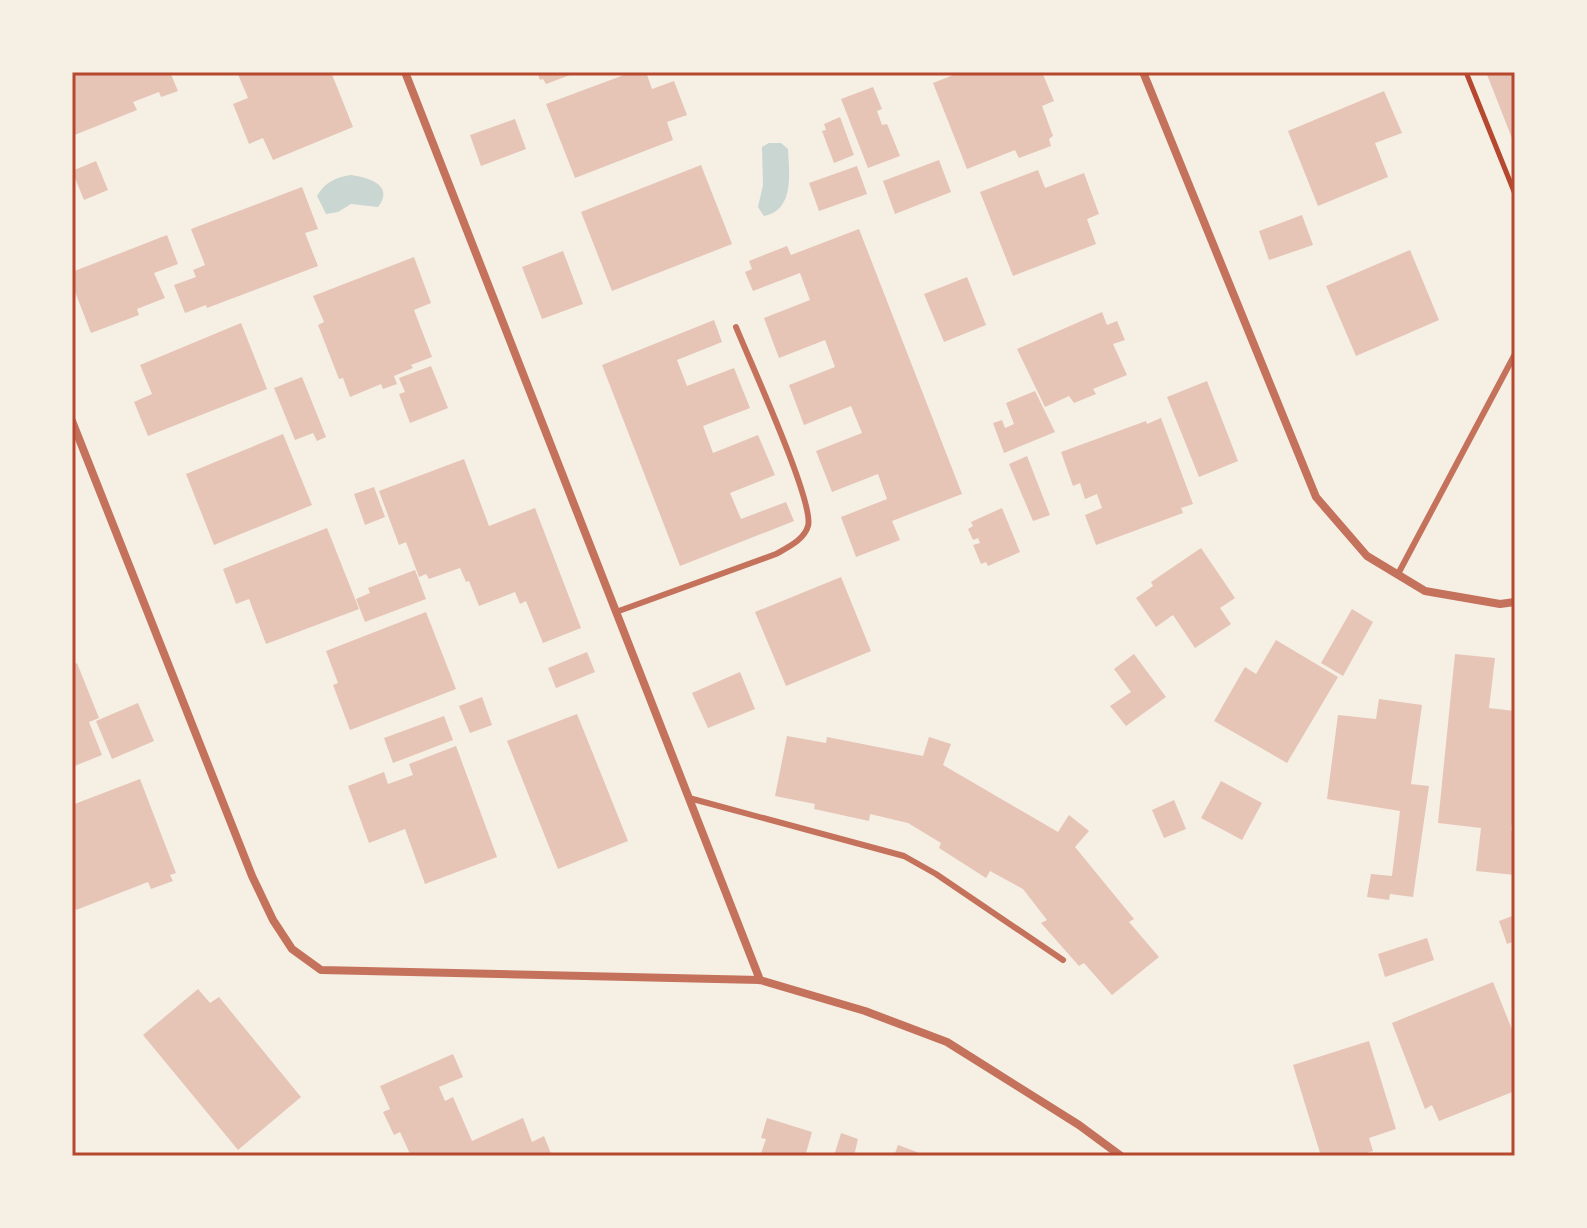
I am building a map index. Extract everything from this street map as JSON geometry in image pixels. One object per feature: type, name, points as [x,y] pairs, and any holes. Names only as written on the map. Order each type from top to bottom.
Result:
[{"type":"street","points":[[405,72],[760,980]]},
{"type":"street","points":[[1143,72],[1316,497],[1367,556],[1425,591],[1500,604],[1515,602]]},
{"type":"street","points":[[72,421],[226,814],[273,920],[292,949],[321,970],[760,980],[865,1011],[947,1042],[1079,1125],[1121,1156]]},
{"type":"lane","points":[[616,612],[776,554],[799,540],[808,527],[809,513],[800,484],[736,327]]},
{"type":"lane","points":[[1398,574],[1515,354]]},
{"type":"lane","points":[[689,798],[904,856],[936,874],[1063,960]]},
{"type":"path","points":[[1466,72],[1515,194]]},
{"type":"shaded area","points":[[769,143],[781,143],[788,149],[789,179],[781,206],[764,216],[758,207],[763,185],[762,147]]},
{"type":"shaded area","points":[[350,175],[371,180],[381,188],[383,193],[378,207],[351,204],[338,212],[326,214],[317,196],[331,181]]},
{"type":"building","points":[[72,72],[121,72],[123,75],[131,72],[170,72],[178,91],[161,97],[159,92],[133,102],[137,110],[72,136]]},
{"type":"building","points":[[237,72],[331,72],[353,127],[273,160],[263,138],[249,144],[233,104],[248,98]]},
{"type":"building","points":[[537,72],[578,72],[546,84]]},
{"type":"building","points":[[632,72],[646,72],[652,89],[674,81],[687,115],[667,122],[673,140],[575,178],[546,104]]},
{"type":"building","points":[[961,72],[1042,72],[1054,101],[1042,106],[1053,136],[1049,139],[1051,146],[1019,158],[1015,150],[967,169],[933,83]]},
{"type":"building","points":[[1486,72],[1515,72],[1515,146]]},
{"type":"building","points":[[873,87],[882,109],[877,111],[882,125],[887,124],[900,156],[868,168],[841,99]]},
{"type":"building","points":[[1384,91],[1402,133],[1375,143],[1388,177],[1318,206],[1288,131]]},
{"type":"building","points":[[840,117],[854,155],[834,163],[822,131],[826,130],[824,124]]},
{"type":"building","points":[[515,119],[526,149],[481,166],[470,135]]},
{"type":"building","points":[[939,160],[951,192],[895,214],[883,181]]},
{"type":"building","points":[[96,161],[108,190],[84,200],[72,171]]},
{"type":"building","points":[[701,165],[732,244],[612,291],[581,212]]},
{"type":"building","points":[[857,166],[867,194],[819,211],[809,183]]},
{"type":"building","points":[[1038,170],[1045,188],[1084,173],[1099,214],[1087,219],[1096,244],[1013,276],[980,192]]},
{"type":"building","points":[[302,187],[318,229],[305,233],[318,266],[207,308],[206,305],[185,313],[174,285],[196,277],[193,270],[205,265],[191,229]]},
{"type":"building","points":[[1302,215],[1313,245],[1269,260],[1259,231]]},
{"type":"building","points":[[859,229],[962,494],[892,521],[900,540],[856,557],[841,517],[887,499],[878,474],[832,492],[816,451],[862,433],[851,406],[804,425],[789,385],[835,367],[825,340],[779,358],[764,318],[810,300],[800,273],[753,291],[745,272],[752,269],[749,261],[787,246],[791,255]]},
{"type":"building","points":[[167,235],[178,264],[154,273],[165,298],[137,309],[139,315],[91,333],[72,284],[72,272]]},
{"type":"building","points":[[1410,250],[1439,320],[1356,356],[1326,286]]},
{"type":"building","points":[[563,251],[583,304],[542,319],[522,267]]},
{"type":"building","points":[[414,257],[431,303],[414,310],[432,357],[394,376],[397,384],[383,389],[381,384],[350,397],[343,378],[339,379],[318,325],[324,322],[313,296]]},
{"type":"building","points":[[967,277],[986,325],[944,342],[924,294]]},
{"type":"building","points":[[1102,312],[1107,325],[1117,321],[1125,340],[1113,344],[1127,375],[1093,389],[1096,394],[1074,403],[1069,396],[1045,407],[1017,349]]},
{"type":"building","points":[[714,320],[722,342],[677,360],[687,386],[734,368],[750,408],[703,426],[713,453],[758,435],[775,475],[730,493],[741,519],[786,502],[794,521],[680,566],[602,365]]},
{"type":"building","points":[[241,323],[267,389],[148,436],[134,402],[152,394],[140,365]]},
{"type":"building","points":[[431,366],[448,408],[410,423],[399,394],[405,392],[399,378]]},
{"type":"building","points":[[302,377],[326,437],[317,441],[313,433],[295,440],[274,388]]},
{"type":"building","points":[[1207,381],[1238,461],[1199,477],[1167,397]]},
{"type":"building","points":[[1035,391],[1055,432],[1004,453],[993,423],[1002,420],[1005,428],[1014,424],[1006,403]]},
{"type":"building","points":[[1161,418],[1193,504],[1181,508],[1183,513],[1096,545],[1085,515],[1102,508],[1097,494],[1085,499],[1080,483],[1073,486],[1061,452]]},
{"type":"building","points":[[283,434],[312,505],[214,545],[186,474]]},
{"type":"building","points":[[1027,456],[1050,515],[1033,521],[1009,464]]},
{"type":"building","points":[[464,459],[489,526],[535,508],[581,628],[543,643],[526,601],[520,604],[515,592],[479,606],[460,568],[429,579],[426,574],[419,577],[406,542],[399,545],[379,491]]},
{"type":"building","points":[[374,487],[385,517],[365,525],[354,494]]},
{"type":"building","points":[[1002,508],[1020,552],[988,566],[986,562],[981,564],[973,545],[980,543],[978,538],[973,540],[968,529],[973,526],[971,522]]},
{"type":"building","points":[[327,528],[359,609],[266,644],[249,599],[236,604],[223,569]]},
{"type":"building","points":[[1201,548],[1235,598],[1220,608],[1231,624],[1195,648],[1173,615],[1156,627],[1136,598],[1153,586],[1151,582]]},
{"type":"building","points":[[415,570],[426,599],[365,622],[356,599],[370,593],[368,588]]},
{"type":"building","points":[[841,577],[871,651],[786,686],[755,612]]},
{"type":"building","points":[[1352,609],[1373,622],[1343,676],[1321,663]]},
{"type":"building","points":[[426,612],[456,689],[350,730],[333,685],[338,683],[326,651]]},
{"type":"building","points":[[1276,640],[1338,677],[1287,763],[1214,721],[1245,667],[1256,674]]},
{"type":"building","points":[[587,652],[595,672],[556,688],[548,668]]},
{"type":"building","points":[[1134,654],[1166,697],[1126,726],[1110,706],[1131,692],[1114,669]]},
{"type":"building","points":[[1455,654],[1495,658],[1489,708],[1515,711],[1515,793],[1511,831],[1515,831],[1515,875],[1476,871],[1481,828],[1438,823]]},
{"type":"building","points":[[77,663],[99,718],[89,722],[102,755],[72,767],[72,665]]},
{"type":"building","points":[[740,672],[755,709],[708,728],[692,693]]},
{"type":"building","points":[[482,697],[492,725],[470,733],[459,706]]},
{"type":"building","points":[[1379,699],[1422,705],[1411,784],[1429,786],[1413,897],[1390,894],[1389,900],[1367,897],[1371,874],[1392,876],[1400,811],[1327,799],[1338,715],[1376,719]]},
{"type":"building","points":[[138,703],[154,741],[112,759],[96,721]]},
{"type":"building","points":[[577,714],[628,841],[558,869],[507,741]]},
{"type":"building","points":[[444,716],[453,740],[393,763],[384,738]]},
{"type":"building","points":[[787,736],[826,743],[827,737],[923,756],[929,737],[951,744],[943,765],[1058,832],[1069,815],[1089,831],[1075,847],[1134,919],[1129,922],[1159,957],[1112,995],[1084,963],[1079,966],[1041,923],[1047,920],[1023,889],[990,871],[986,878],[939,848],[941,843],[908,823],[870,814],[869,821],[814,809],[815,804],[775,796]]},
{"type":"building","points":[[456,746],[497,857],[425,884],[405,829],[369,843],[348,786],[384,772],[388,784],[413,775],[409,764]]},
{"type":"building","points":[[140,779],[176,873],[170,875],[173,881],[151,889],[148,882],[76,910],[72,899],[72,805]]},
{"type":"building","points":[[1221,781],[1262,803],[1242,840],[1201,818]]},
{"type":"building","points":[[1174,800],[1186,829],[1164,838],[1152,810]]},
{"type":"building","points":[[1515,915],[1515,941],[1507,944],[1499,921]]},
{"type":"building","points":[[1427,938],[1434,960],[1385,977],[1378,954]]},
{"type":"building","points":[[1493,982],[1515,1037],[1515,1091],[1439,1121],[1432,1105],[1425,1109],[1392,1023]]},
{"type":"building","points":[[198,989],[210,1003],[219,997],[301,1097],[238,1150],[143,1035]]},
{"type":"building","points":[[1369,1041],[1396,1129],[1369,1138],[1373,1151],[1356,1156],[1321,1156],[1293,1065]]},
{"type":"building","points":[[453,1054],[463,1077],[439,1087],[445,1101],[453,1097],[472,1141],[523,1118],[532,1142],[544,1136],[552,1156],[411,1156],[400,1132],[394,1135],[383,1112],[390,1109],[380,1086]]},
{"type":"building","points":[[767,1118],[812,1132],[806,1153],[814,1156],[760,1156],[766,1139],[761,1138]]},
{"type":"building","points":[[841,1133],[858,1139],[854,1156],[834,1156]]},
{"type":"building","points":[[898,1145],[917,1152],[916,1156],[894,1156]]}]
